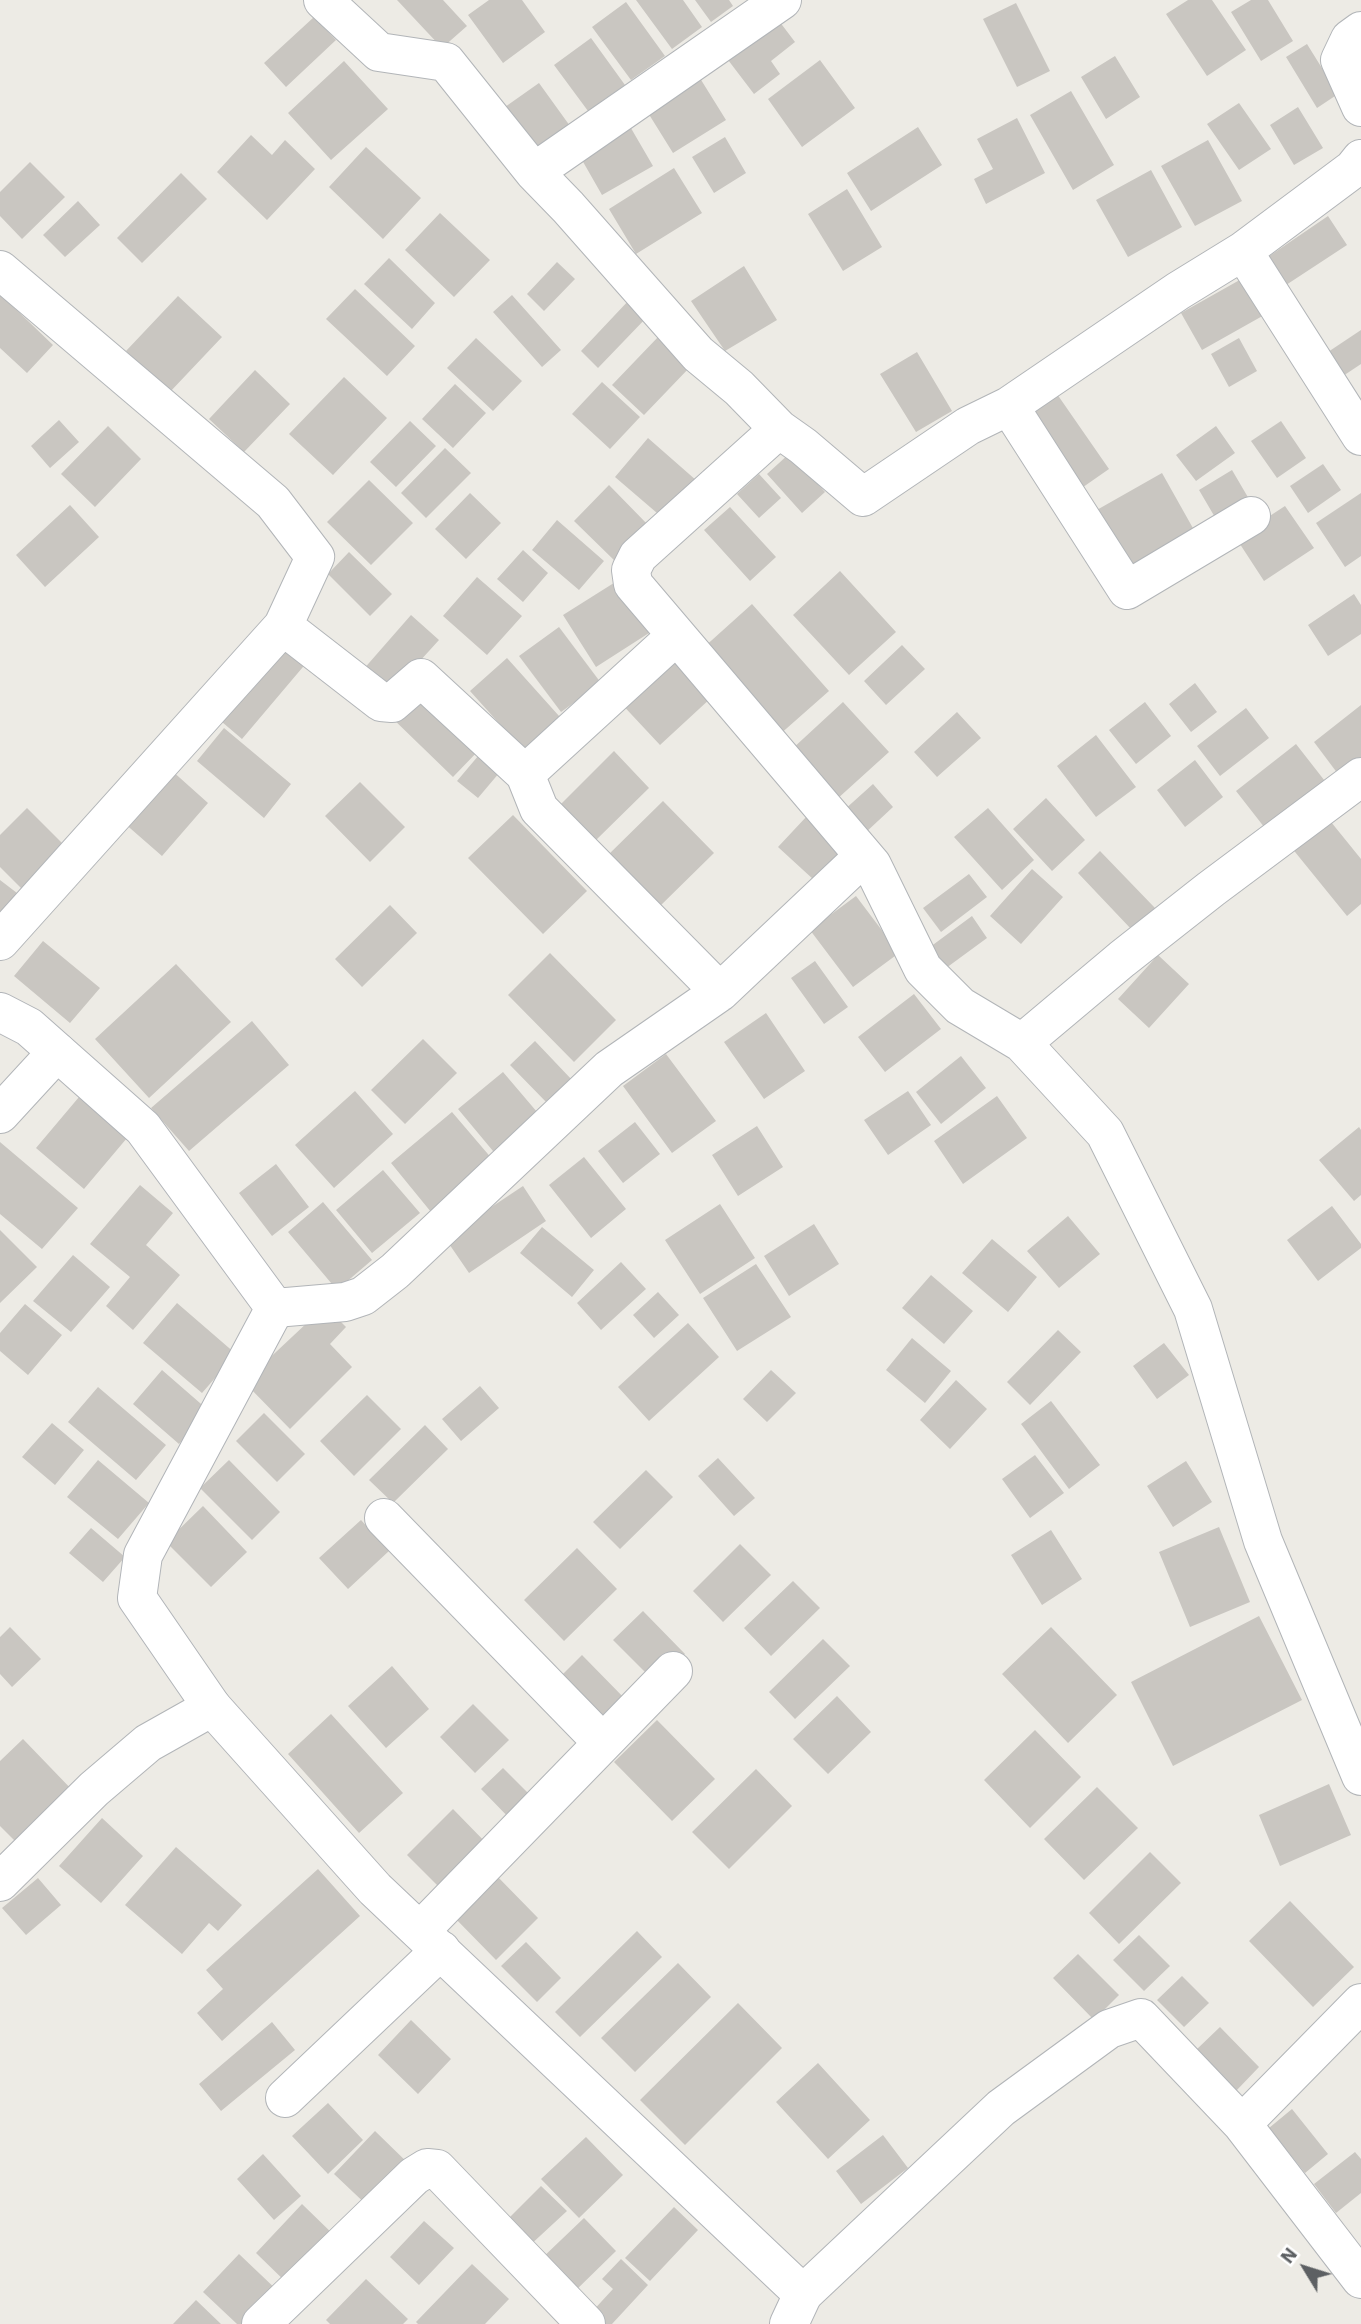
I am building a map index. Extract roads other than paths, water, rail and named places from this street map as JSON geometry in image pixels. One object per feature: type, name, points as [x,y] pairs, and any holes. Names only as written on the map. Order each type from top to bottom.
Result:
[{"type":"street","points":[[534,172],[782,0]]},
{"type":"street","points":[[337,5],[379,52],[446,62],[534,172],[698,354],[739,388],[779,429],[863,497],[968,426],[1009,406],[1178,291],[1243,251],[1353,169],[1361,159]]},
{"type":"street","points":[[1361,30],[1350,39],[1340,60],[1361,107]]},
{"type":"street","points":[[1243,251],[1361,436]]},
{"type":"street","points":[[0,270],[272,502],[315,558],[282,626],[0,941]]},
{"type":"street","points":[[1009,406],[1127,590],[1251,516]]},
{"type":"street","points":[[779,429],[638,556],[631,570],[633,584],[872,864],[923,969],[960,1006],[1022,1043],[1105,1133],[1193,1309],[1263,1541],[1361,1776]]},
{"type":"street","points":[[282,626],[381,702],[392,703],[421,678],[525,774],[539,808],[720,992]]},
{"type":"street","points":[[525,774],[676,636]]},
{"type":"street","points":[[1022,1043],[1211,889],[1361,777]]},
{"type":"street","points":[[275,1308],[345,1302],[363,1296],[395,1271],[609,1069],[720,992],[864,856]]},
{"type":"street","points":[[0,1012],[29,1027],[143,1128],[275,1308]]},
{"type":"street","points":[[0,1114],[57,1052]]},
{"type":"street","points":[[275,1308],[143,1555],[137,1598],[212,1707],[375,1889],[431,1941],[796,2309],[1001,2108],[1109,2029],[1141,2018],[1242,2124],[1361,2279]]},
{"type":"street","points":[[384,1518],[603,1743]]},
{"type":"street","points":[[285,2098],[431,1941],[603,1743],[673,1671]]},
{"type":"street","points":[[0,1882],[93,1789],[148,1743],[212,1707]]},
{"type":"street","points":[[1242,2124],[1361,2003]]},
{"type":"street","points":[[261,2324],[414,2176],[427,2168],[437,2169],[586,2324]]}]
